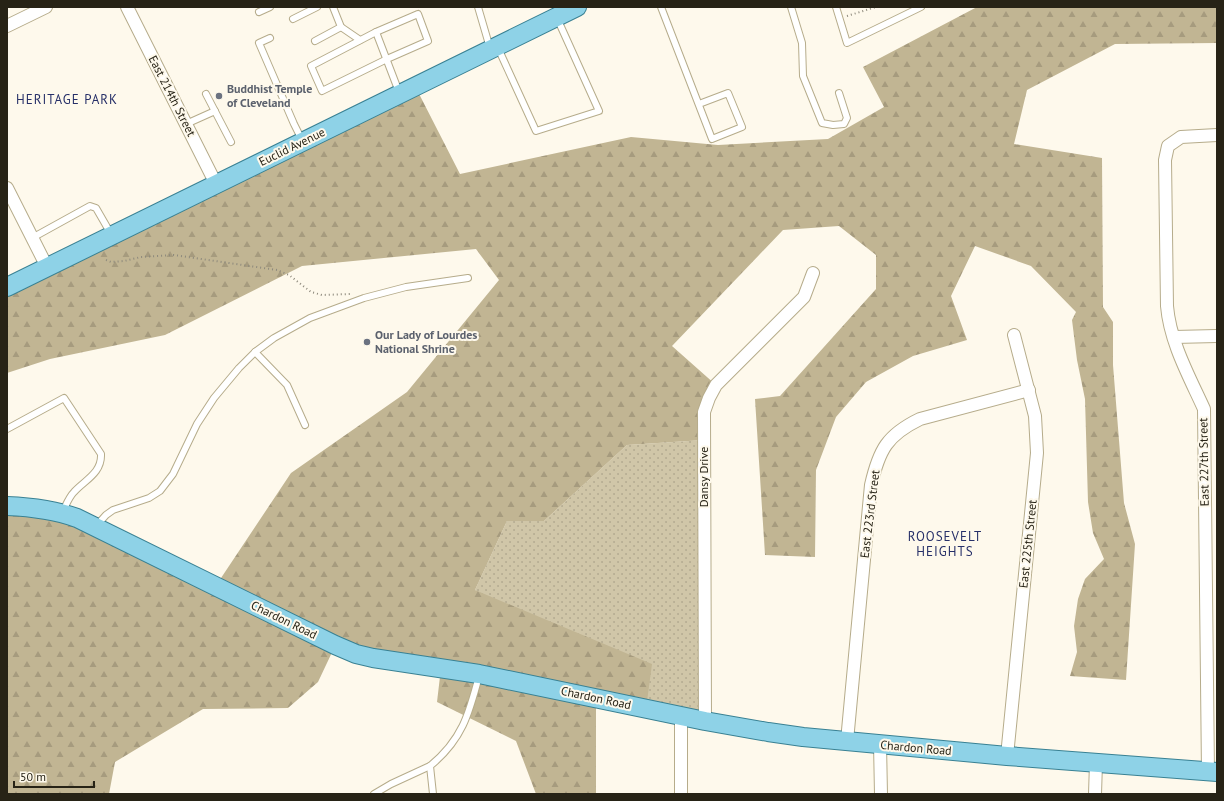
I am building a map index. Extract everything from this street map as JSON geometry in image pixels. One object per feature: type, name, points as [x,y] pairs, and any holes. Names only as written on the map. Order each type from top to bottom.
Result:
[{"type":"main road","name":"Euclid Avenue","points":[[7,286],[493,48],[555,12],[577,7]]},
{"type":"main road","name":"Chardon Road","points":[[7,506],[62,513],[77,518],[335,646],[356,654],[373,658],[479,674],[680,716],[768,732],[1007,756],[1212,772]]},
{"type":"street","points":[[7,26],[46,7]]},
{"type":"street","name":"East 214th Street","points":[[127,7],[216,184]]},
{"type":"street","name":"East 227th Street","points":[[1212,772],[1204,409],[1182,362],[1168,321],[1165,160],[1168,146],[1181,137],[1217,135]]},
{"type":"street","points":[[7,188],[47,267]]},
{"type":"street","name":"Dansy Drive","points":[[705,721],[704,412],[716,385],[804,297],[813,273]]},
{"type":"street","name":"East 225th Street","points":[[1007,756],[1037,453],[1035,416],[1030,390],[1014,335]]},
{"type":"street","points":[[1174,337],[1217,336]]},
{"type":"street","name":"East 223rd Street","points":[[847,741],[871,485],[875,466],[882,450],[892,436],[905,426],[920,419],[1030,390]]},
{"type":"street","points":[[680,716],[681,794]]},
{"type":"street","points":[[880,744],[881,794]]},
{"type":"street","points":[[1095,794],[1096,764]]},
{"type":"lane","points":[[259,12],[270,7]]},
{"type":"lane","points":[[293,19],[317,7]]},
{"type":"lane","points":[[333,7],[341,27],[360,40]]},
{"type":"lane","points":[[478,7],[493,48],[536,131],[599,111],[555,12]]},
{"type":"lane","points":[[661,7],[712,139],[742,127],[728,93],[699,104]]},
{"type":"lane","points":[[792,7],[802,43],[802,76],[822,123],[833,125],[844,124],[847,118],[839,93]]},
{"type":"lane","points":[[836,7],[848,43],[921,7]]},
{"type":"lane","points":[[418,14],[428,41],[387,59],[322,91],[311,66],[376,32],[418,14]]},
{"type":"lane","points":[[315,41],[341,27]]},
{"type":"lane","points":[[376,32],[400,94]]},
{"type":"lane","points":[[270,38],[259,43],[294,124],[303,141]]},
{"type":"lane","points":[[206,94],[231,142]]},
{"type":"lane","points":[[186,124],[214,110]]},
{"type":"lane","points":[[32,238],[90,206],[96,208],[112,235]]},
{"type":"lane","points":[[95,527],[113,510],[149,498],[160,491],[173,474],[197,424],[214,398],[239,368],[255,352],[284,331],[310,318],[364,298],[406,287],[468,278]]},
{"type":"lane","points":[[255,352],[287,385],[305,425]]},
{"type":"lane","points":[[7,429],[64,398],[101,454],[102,462],[97,471],[73,493],[62,513]]},
{"type":"lane","points":[[374,794],[391,784],[430,766],[449,749],[460,732],[470,710],[479,674]]},
{"type":"lane","points":[[430,766],[433,794]]},
{"type":"path","points":[[839,18],[876,7]]},
{"type":"path","points":[[106,260],[111,262],[141,257],[174,255],[277,270],[289,275],[311,292],[322,296],[334,296],[349,293],[354,294]]},
{"type":"shaded area","points":[[704,440],[705,721],[646,709],[475,590],[507,521],[544,521],[627,445]]},
{"type":"green space","points":[[977,7],[1217,7],[1217,43],[1115,44],[1027,90],[1014,144],[1102,158],[1103,307],[1113,322],[1113,365],[1124,503],[1135,544],[1126,680],[1070,676],[1077,652],[1074,626],[1078,599],[1085,579],[1104,559],[1093,533],[1088,502],[1085,399],[1077,360],[1072,320],[1076,312],[1031,266],[975,246],[951,296],[967,340],[913,356],[866,382],[836,417],[816,470],[815,557],[765,555],[755,399],[780,396],[876,289],[876,255],[839,226],[783,230],[672,346],[716,385],[709,398],[704,440],[627,445],[544,521],[507,521],[475,590],[652,664],[646,709],[596,699],[596,794],[536,794],[516,741],[437,702],[441,668],[335,646],[318,682],[288,708],[203,709],[115,762],[109,794],[7,794],[7,506],[44,510],[215,587],[291,473],[407,392],[499,280],[476,249],[302,266],[165,335],[50,359],[7,373],[7,287],[415,86],[460,174],[631,137],[718,145],[828,139],[884,107],[863,67]]},
{"type":"place","name":"Buddhist Temple of Cleveland","points":[[219,96]]},
{"type":"place","name":"Our Lady of Lourdes National Shrine","points":[[367,342]]},
{"type":"district","name":"HERITAGE PARK","points":[[67,99]]},
{"type":"district","name":"ROOSEVELT HEIGHTS","points":[[945,544]]}]
